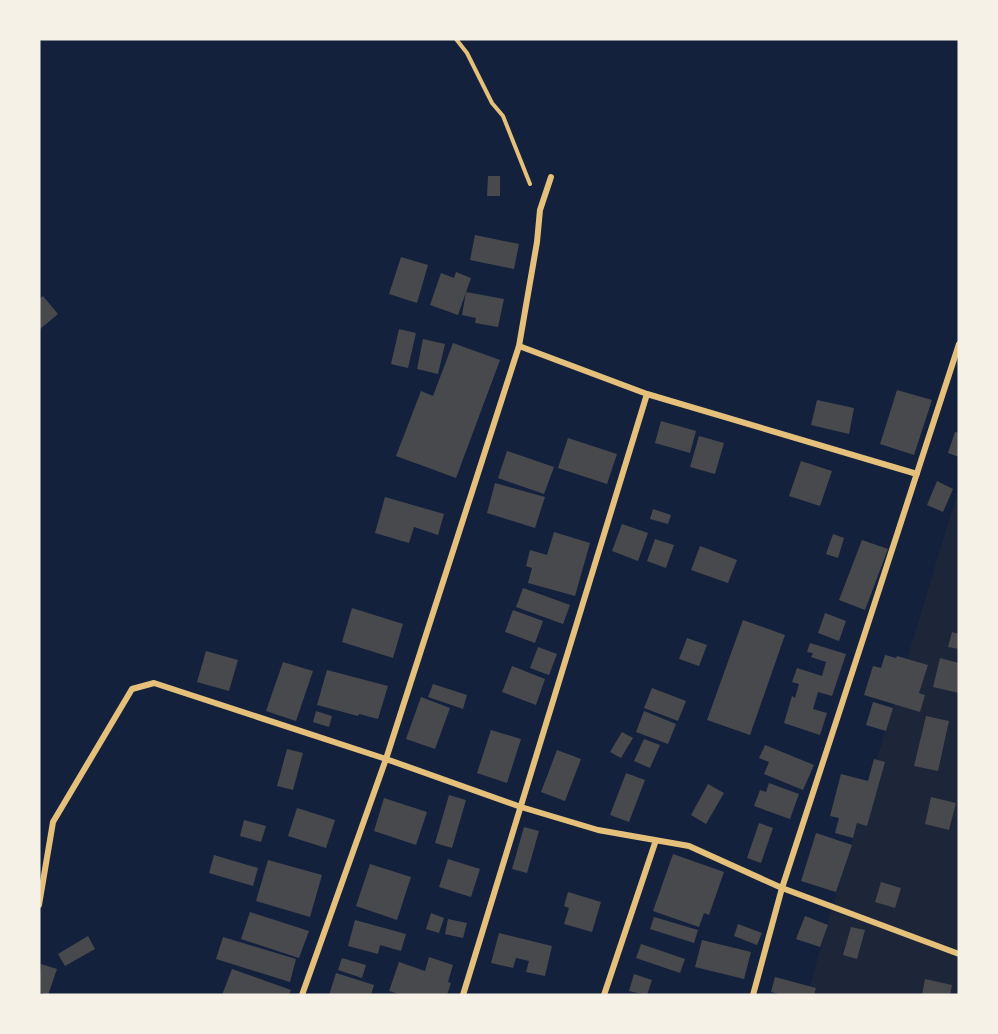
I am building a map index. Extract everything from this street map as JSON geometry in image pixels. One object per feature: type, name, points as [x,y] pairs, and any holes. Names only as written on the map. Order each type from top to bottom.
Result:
[{"type":"street","points":[[302,995],[386,759],[519,346],[537,242],[540,210],[551,177]]},
{"type":"street","points":[[753,995],[782,888],[959,344]]},
{"type":"street","points":[[519,346],[647,394],[917,474]]},
{"type":"street","points":[[463,995],[647,394]]},
{"type":"street","points":[[39,905],[53,822],[132,689],[154,683],[386,759],[521,807],[598,830],[689,846],[782,888],[959,954]]},
{"type":"street","points":[[604,995],[656,840]]},
{"type":"path","points":[[456,39],[467,53],[492,103],[503,116],[540,210]]},
{"type":"shaded area","points":[[959,487],[959,995],[808,995],[823,938]]},
{"type":"building","points":[[488,176],[500,176],[500,196],[487,196]]},
{"type":"building","points":[[475,235],[519,244],[514,269],[470,260]]},
{"type":"building","points":[[401,257],[428,265],[417,303],[389,294]]},
{"type":"building","points":[[456,272],[471,278],[458,315],[430,305],[441,273],[454,278]]},
{"type":"building","points":[[466,292],[504,299],[498,327],[475,323],[476,318],[462,315]]},
{"type":"building","points":[[43,296],[58,314],[39,330],[39,299]]},
{"type":"building","points":[[399,329],[416,333],[408,368],[391,364]]},
{"type":"building","points":[[423,339],[445,344],[438,374],[417,369]]},
{"type":"building","points":[[453,343],[500,360],[456,478],[396,456],[421,391],[433,396]]},
{"type":"building","points":[[897,390],[932,400],[914,455],[880,444]]},
{"type":"building","points":[[817,400],[854,408],[849,434],[811,425]]},
{"type":"building","points":[[661,421],[696,431],[690,453],[655,443]]},
{"type":"building","points":[[955,432],[959,433],[959,457],[948,453]]},
{"type":"building","points":[[699,436],[724,443],[715,474],[690,467]]},
{"type":"building","points":[[568,438],[617,454],[607,484],[558,468]]},
{"type":"building","points":[[507,451],[554,467],[544,494],[498,478]]},
{"type":"building","points":[[801,461],[832,471],[820,506],[789,496]]},
{"type":"building","points":[[937,481],[953,489],[943,512],[927,505]]},
{"type":"building","points":[[495,483],[545,497],[535,528],[487,513]]},
{"type":"building","points":[[385,497],[444,514],[438,535],[414,527],[409,543],[375,533]]},
{"type":"building","points":[[653,509],[671,515],[668,524],[650,519]]},
{"type":"building","points":[[622,524],[648,533],[638,561],[612,551]]},
{"type":"building","points":[[554,532],[590,543],[575,596],[528,583],[532,568],[526,566],[530,550],[547,555]]},
{"type":"building","points":[[833,534],[844,538],[838,558],[826,554]]},
{"type":"building","points":[[655,539],[674,545],[666,568],[647,561]]},
{"type":"building","points":[[862,540],[888,549],[865,610],[839,600]]},
{"type":"building","points":[[700,546],[737,560],[728,583],[691,570]]},
{"type":"building","points":[[523,588],[570,605],[563,624],[516,607]]},
{"type":"building","points":[[352,608],[403,624],[393,658],[342,642]]},
{"type":"building","points":[[513,610],[543,621],[535,643],[505,632]]},
{"type":"building","points":[[825,613],[846,621],[839,641],[818,633]]},
{"type":"building","points":[[743,620],[785,635],[750,735],[707,720]]},
{"type":"building","points":[[952,632],[959,634],[959,649],[948,647]]},
{"type":"building","points":[[687,638],[707,645],[699,666],[679,659]]},
{"type":"building","points":[[810,643],[846,654],[832,696],[818,692],[813,709],[827,713],[820,735],[784,723],[792,696],[795,698],[799,684],[792,682],[797,668],[822,676],[826,662],[811,657],[813,653],[807,652]]},
{"type":"building","points":[[538,647],[557,654],[549,675],[530,668]]},
{"type":"building","points":[[206,651],[238,660],[229,691],[197,682]]},
{"type":"building","points":[[885,655],[928,665],[919,693],[925,695],[920,712],[864,695],[873,666],[881,668]]},
{"type":"building","points":[[940,658],[959,663],[959,693],[933,687]]},
{"type":"building","points":[[283,662],[313,671],[296,721],[266,711]]},
{"type":"building","points":[[512,666],[545,679],[536,705],[502,692]]},
{"type":"building","points":[[327,670],[388,686],[378,719],[317,705]]},
{"type":"building","points":[[433,684],[467,695],[463,709],[428,697]]},
{"type":"building","points":[[652,688],[686,701],[678,721],[644,708]]},
{"type":"building","points":[[421,697],[450,708],[435,749],[406,739]]},
{"type":"building","points":[[873,702],[893,708],[886,731],[866,725]]},
{"type":"building","points":[[316,711],[332,716],[329,727],[313,722]]},
{"type":"building","points":[[644,711],[676,724],[668,744],[636,732]]},
{"type":"building","points":[[926,716],[949,721],[938,771],[914,766]]},
{"type":"building","points":[[491,730],[521,739],[507,783],[477,773]]},
{"type":"building","points":[[622,732],[633,738],[621,758],[610,752]]},
{"type":"building","points":[[644,739],[660,745],[650,768],[634,761]]},
{"type":"building","points":[[765,745],[814,765],[803,790],[764,774],[769,762],[759,758]]},
{"type":"building","points":[[287,749],[303,753],[293,790],[277,786]]},
{"type":"building","points":[[557,750],[581,759],[565,801],[541,792]]},
{"type":"building","points":[[874,759],[885,762],[867,826],[857,823],[853,838],[835,833],[839,818],[830,816],[841,774],[868,781]]},
{"type":"building","points":[[626,773],[645,780],[629,822],[610,815]]},
{"type":"building","points":[[769,783],[799,794],[790,819],[754,806],[760,790],[766,792]]},
{"type":"building","points":[[708,784],[724,793],[706,824],[691,815]]},
{"type":"building","points":[[449,795],[466,800],[452,848],[435,843]]},
{"type":"building","points":[[931,797],[956,803],[949,830],[925,824]]},
{"type":"building","points":[[384,798],[427,812],[416,845],[374,831]]},
{"type":"building","points":[[297,808],[335,820],[326,848],[288,836]]},
{"type":"building","points":[[244,820],[266,826],[261,842],[240,836]]},
{"type":"building","points":[[759,823],[773,828],[761,863],[747,858]]},
{"type":"building","points":[[524,827],[539,831],[527,873],[512,869]]},
{"type":"building","points":[[816,833],[852,845],[836,892],[801,881]]},
{"type":"building","points":[[673,854],[724,872],[709,915],[704,913],[699,927],[653,911]]},
{"type":"building","points":[[214,855],[258,868],[253,886],[209,873]]},
{"type":"building","points":[[448,859],[480,869],[471,897],[439,887]]},
{"type":"building","points":[[268,860],[322,875],[310,917],[256,901]]},
{"type":"building","points":[[370,864],[411,877],[397,920],[356,906]]},
{"type":"building","points":[[881,882],[901,888],[895,908],[875,902]]},
{"type":"building","points":[[568,892],[601,902],[592,932],[564,924],[569,908],[564,906]]},
{"type":"building","points":[[250,912],[309,931],[299,958],[241,939]]},
{"type":"building","points":[[431,913],[444,918],[439,933],[426,929]]},
{"type":"building","points":[[805,916],[828,925],[820,947],[796,939]]},
{"type":"building","points":[[654,917],[698,930],[694,943],[650,929]]},
{"type":"building","points":[[448,919],[467,923],[463,938],[445,934]]},
{"type":"building","points":[[355,920],[406,934],[401,951],[380,945],[378,954],[348,946]]},
{"type":"building","points":[[738,924],[762,933],[757,945],[734,936]]},
{"type":"building","points":[[851,927],[865,930],[857,959],[843,955]]},
{"type":"building","points":[[499,933],[552,946],[545,976],[526,972],[529,961],[516,958],[513,968],[491,963]]},
{"type":"building","points":[[88,936],[95,949],[65,966],[58,954]]},
{"type":"building","points":[[223,937],[296,959],[290,982],[216,959]]},
{"type":"building","points":[[702,940],[751,952],[744,979],[695,967]]},
{"type":"building","points":[[641,944],[685,959],[680,973],[636,958]]},
{"type":"building","points":[[429,957],[453,965],[447,995],[402,995],[389,991],[399,962],[425,971]]},
{"type":"building","points":[[342,958],[366,965],[362,978],[338,970]]},
{"type":"building","points":[[41,964],[57,969],[48,995],[39,992]]},
{"type":"building","points":[[232,969],[291,990],[289,995],[222,995]]},
{"type":"building","points":[[336,973],[374,985],[371,995],[329,995]]},
{"type":"building","points":[[634,974],[652,980],[647,995],[629,991]]},
{"type":"building","points":[[775,977],[816,988],[814,995],[783,995],[771,992]]},
{"type":"building","points":[[925,979],[952,985],[950,995],[922,995]]}]
